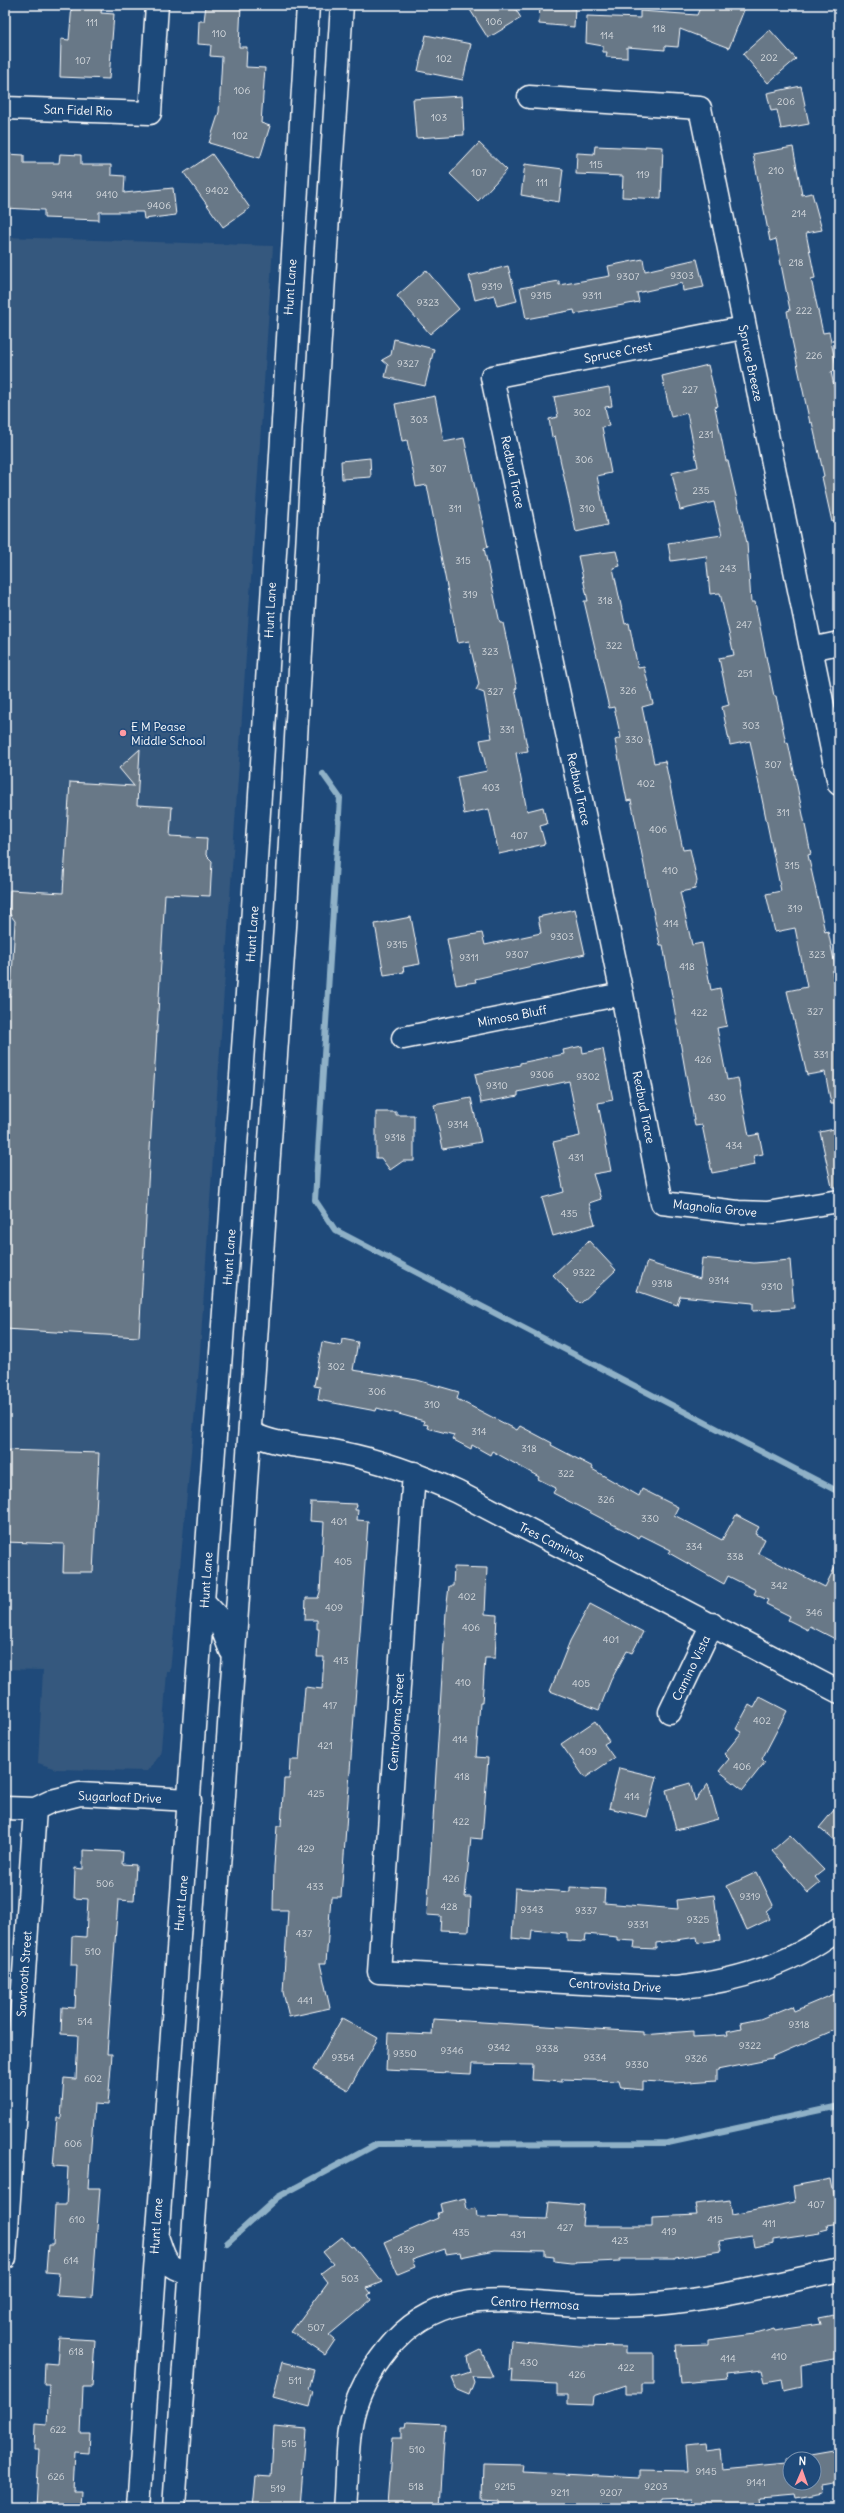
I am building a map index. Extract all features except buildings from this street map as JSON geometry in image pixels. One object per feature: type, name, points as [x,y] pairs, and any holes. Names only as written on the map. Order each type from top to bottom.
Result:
[{"type":"street","name":"San Fidel Rio","points":[[5,108],[150,112],[157,5]]},
{"type":"street","name":"Hunt Lane","points":[[138,2508],[155,2231],[190,1800],[252,924],[281,426],[308,5]]},
{"type":"street","points":[[174,2508],[189,2273],[234,1660],[285,927],[314,429],[342,5]]},
{"type":"street","name":"Spruce Breeze","points":[[529,97],[700,108],[744,328],[839,784]]},
{"type":"street","name":"Spruce Crest","points":[[492,376],[744,328]]},
{"type":"street","name":"Redbud Trace","points":[[492,376],[622,994],[662,1203]]},
{"type":"street","points":[[281,426],[314,429]]},
{"type":"street","points":[[811,648],[839,643]]},
{"type":"street","points":[[252,924],[285,927]]},
{"type":"street","name":"Mimosa Bluff","points":[[403,1038],[622,994]]},
{"type":"street","name":"Magnolia Grove","points":[[662,1203],[738,1212],[767,1213],[839,1201]]},
{"type":"street","name":"Tres Caminos","points":[[218,1411],[250,1433],[268,1442],[342,1452],[414,1473],[457,1492],[712,1624],[839,1692]]},
{"type":"street","name":"Centroloma Street","points":[[379,1972],[414,1473]]},
{"type":"street","points":[[204,1602],[217,1616],[224,1630],[234,1660]]},
{"type":"street","name":"Camino Vista","points":[[670,1712],[712,1624]]},
{"type":"street","name":"Sugarloaf Drive","points":[[5,1808],[35,1809],[52,1801],[80,1794],[190,1800]]},
{"type":"street","name":"Sawtooth Street","points":[[5,2258],[12,2069],[35,1809]]},
{"type":"street","name":"Centrovista Drive","points":[[379,1972],[675,1988],[720,1981],[766,1969],[788,1960],[839,1928]]},
{"type":"street","points":[[155,2231],[166,2260],[174,2269],[189,2273]]},
{"type":"street","name":"Centro Hermosa","points":[[345,2508],[352,2417],[366,2379],[402,2331],[431,2313],[471,2301],[493,2300],[584,2305],[656,2304],[733,2292],[839,2270]]},
{"type":"shaded area","name":"E M Pease Middle School","points":[[5,237],[273,246],[199,1368],[170,1672],[167,1672],[161,1749],[160,1755],[147,1771],[56,1769],[38,1763],[43,1670],[5,1669]]},
{"type":"waterway","points":[[323,774],[340,798],[315,1200],[335,1230],[839,1492]]},
{"type":"waterway","points":[[227,2243],[278,2197],[377,2144],[668,2143],[839,2106]]},
{"type":"place","name":"E M Pease Middle School","points":[[123,733]]}]
